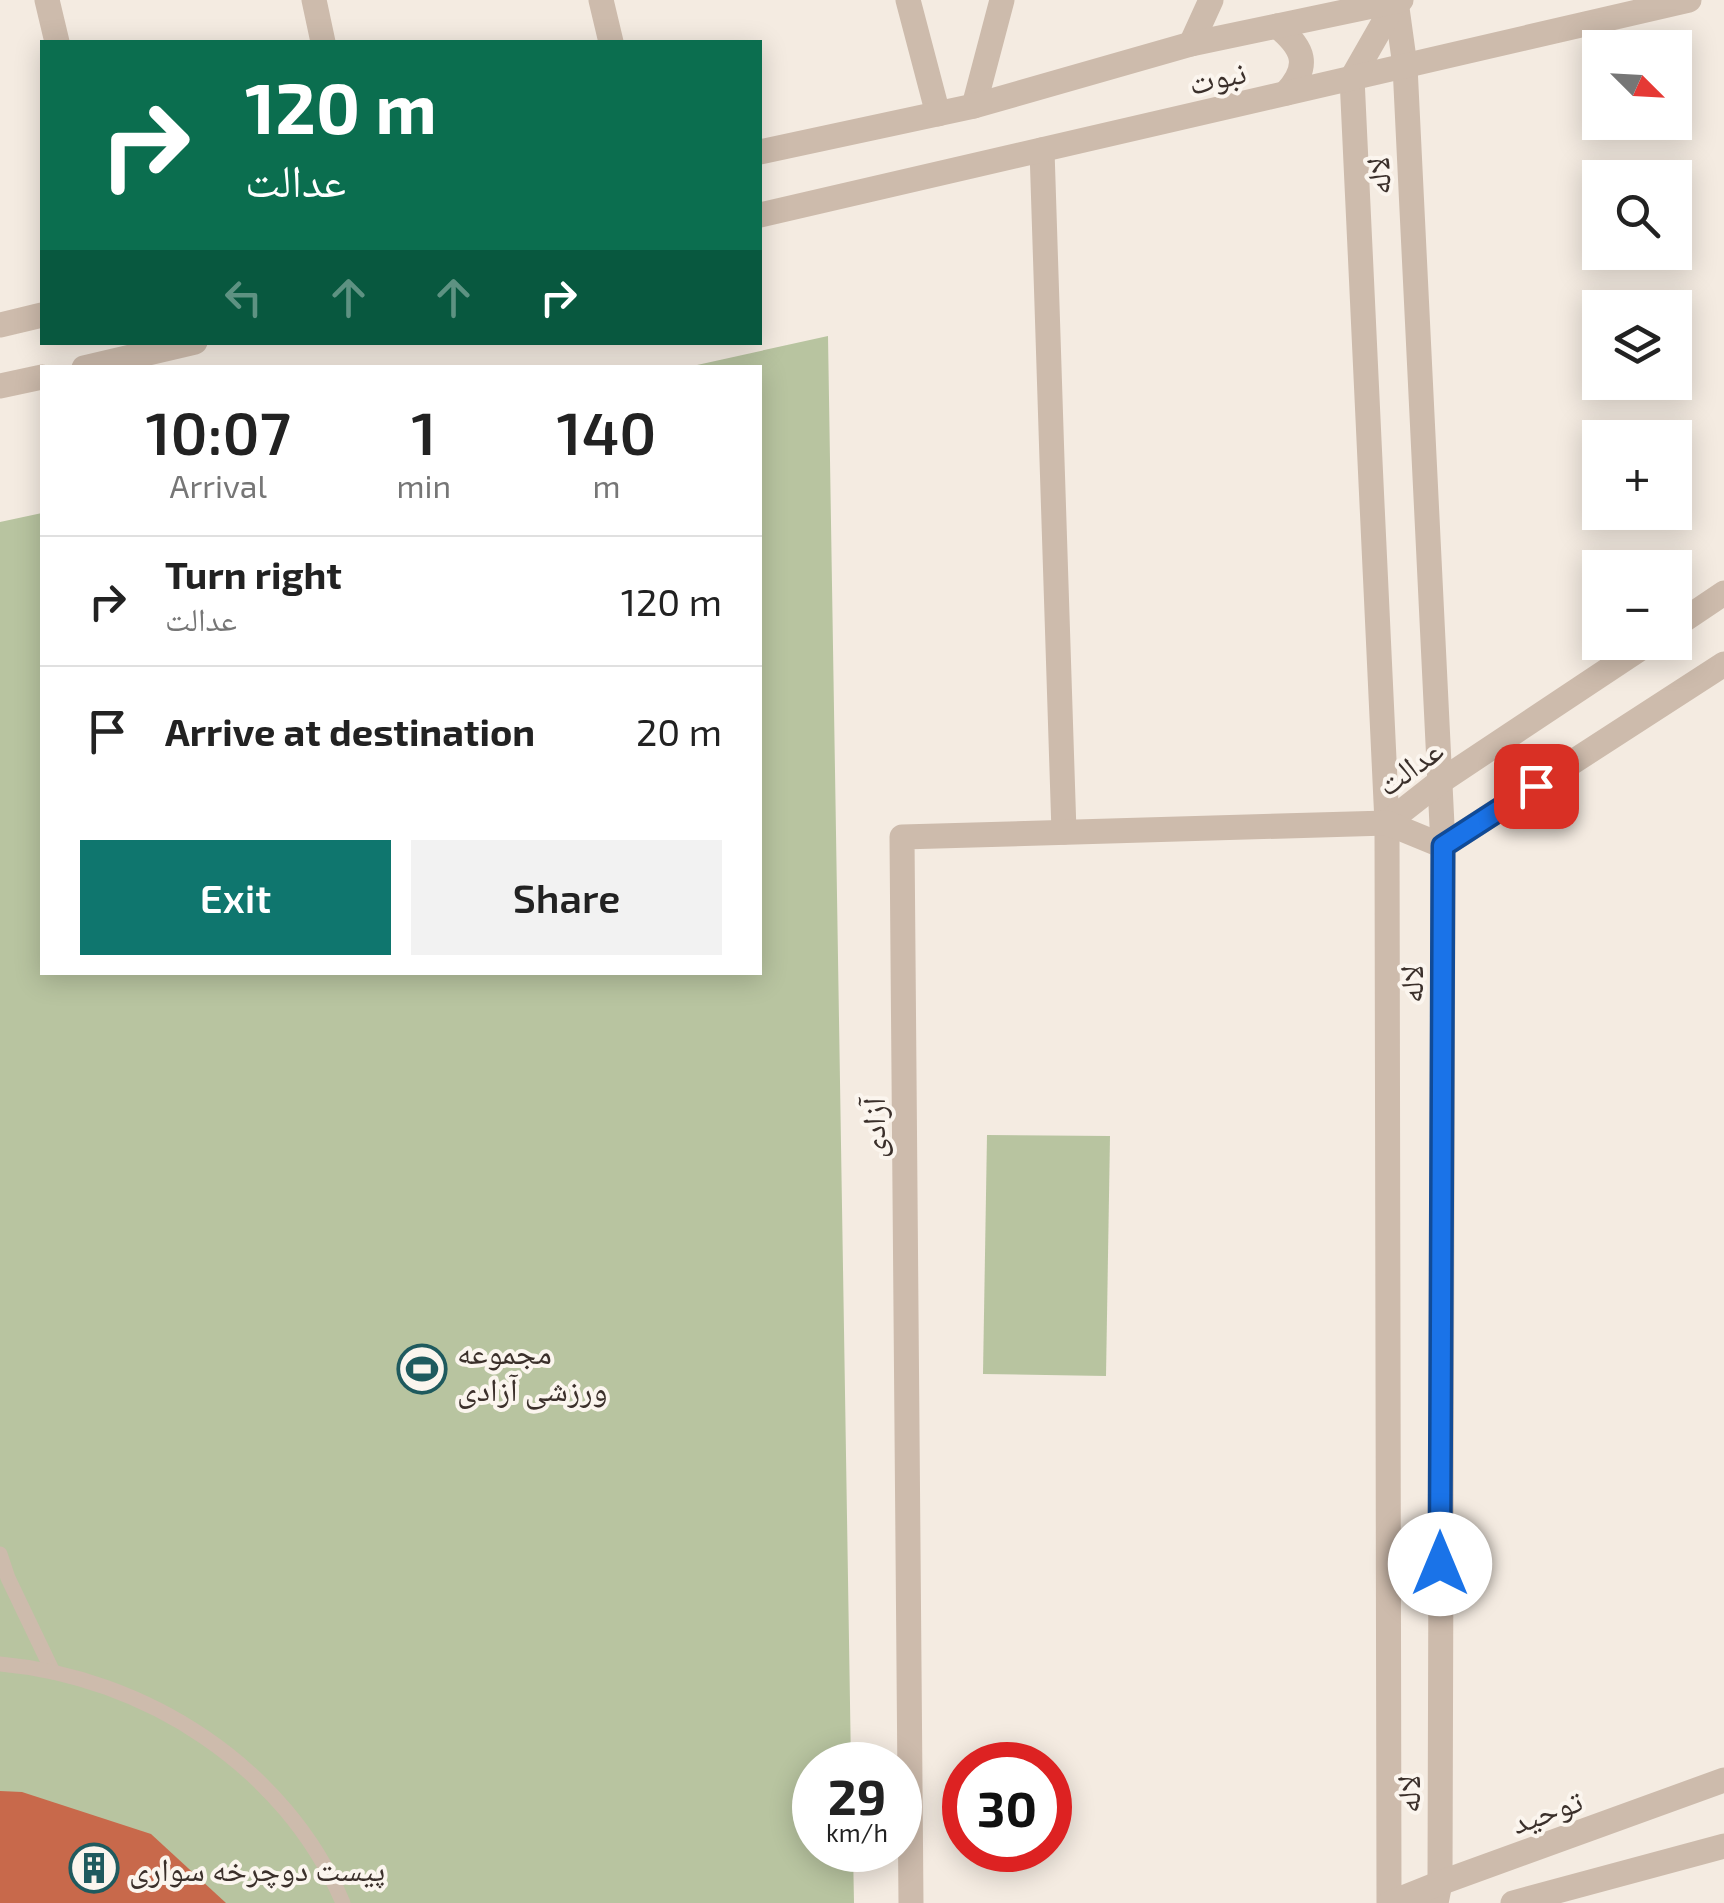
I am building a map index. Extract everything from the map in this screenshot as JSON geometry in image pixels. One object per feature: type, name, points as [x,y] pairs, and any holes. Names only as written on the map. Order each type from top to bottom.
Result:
[{"type":"street","points":[[48,0],[57,40]]},
{"type":"street","points":[[314,0],[323,40]]},
{"type":"street","points":[[601,0],[611,40]]},
{"type":"street","points":[[908,0],[938,114]]},
{"type":"street","points":[[974,106],[1002,0]]},
{"type":"street","points":[[1191,44],[1211,0]]},
{"type":"street","points":[[1352,78],[1398,0]]},
{"type":"street","name":"نبوت","points":[[762,152],[974,106],[1191,44],[1398,0]]},
{"type":"street","name":"لاله","points":[[1398,0],[1443,846],[1438,1893]]},
{"type":"street","name":"نبوت","points":[[762,215],[1689,0]]},
{"type":"street","points":[[1277,26],[1293,39],[1302,57],[1298,80],[1286,93]]},
{"type":"street","name":"لاله","points":[[1352,78],[1386,823],[1390,1903]]},
{"type":"street","points":[[1042,150],[1064,832]]},
{"type":"street","points":[[0,325],[40,315]]},
{"type":"street","points":[[97,365],[182,345]]},
{"type":"street","points":[[0,386],[40,377]]},
{"type":"street","points":[[1692,615],[1724,594]]},
{"type":"street","name":"عدالت","points":[[1386,823],[1438,783],[1623,660]]},
{"type":"street","points":[[1443,846],[1724,664]]},
{"type":"street","name":"عدالت","points":[[1386,823],[1443,846]]},
{"type":"street","name":"آزادی","points":[[911,1903],[902,837],[1386,823]]},
{"type":"street","name":"توحید","points":[[1390,1903],[1438,1893],[1724,1780]]},
{"type":"street","points":[[1513,1903],[1724,1846]]},
{"type":"lane","points":[[0,1554],[53,1672]]},
{"type":"lane","points":[[0,1664],[76,1676],[124,1692],[211,1741],[250,1773],[285,1810],[314,1850],[343,1903]]},
{"type":"green space","name":"مجموعه ورزشی آزادی","points":[[828,336],[851,1742],[792,1742],[792,1872],[853,1872],[854,1903],[0,1903],[0,522],[40,513],[40,975],[762,975],[762,365],[697,365]]},
{"type":"green space","points":[[987,1135],[1110,1136],[1106,1376],[983,1374]]},
{"type":"building","name":"پیست دوچرخه سواری","points":[[0,1791],[22,1792],[151,1834],[226,1903],[0,1903]]},
{"type":"place","name":"مجموعه ورزشی آزادی","points":[[422,1369]]},
{"type":"place","name":"پیست دوچرخه سواری","points":[[94,1868]]},
{"type":"route","points":[[1440,1564],[1443,846],[1536,786]]}]
